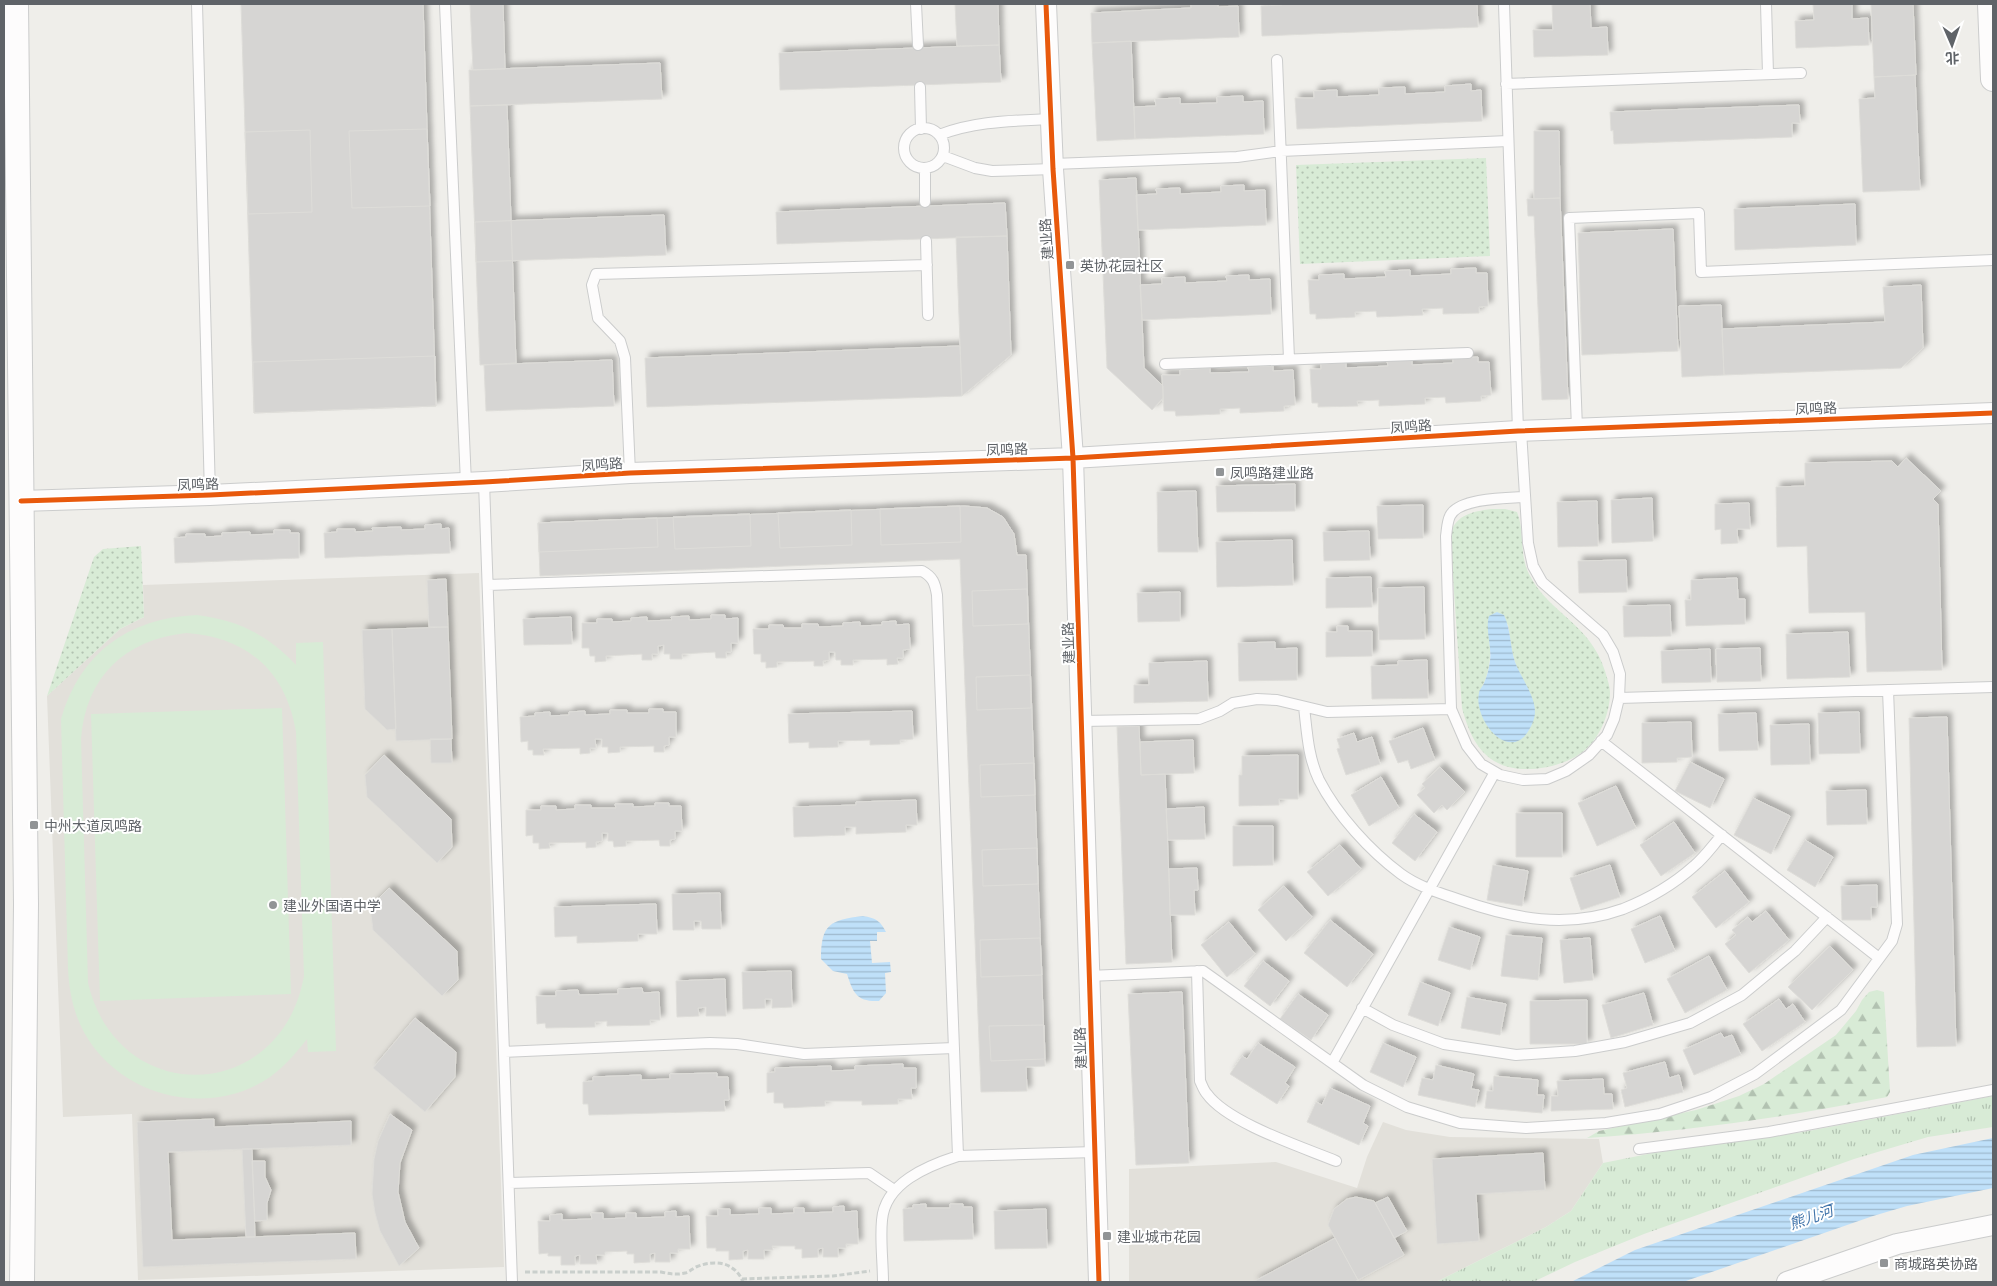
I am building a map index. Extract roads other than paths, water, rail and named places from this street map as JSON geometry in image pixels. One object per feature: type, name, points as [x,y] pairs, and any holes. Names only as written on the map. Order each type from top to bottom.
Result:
[{"type":"street","points":[[16,4],[26,904],[22,1282]]},
{"type":"street","name":"建业路","points":[[1046,4],[1050,119],[1073,458],[1100,1282]]},
{"type":"street","points":[[1990,4],[1993,79]]},
{"type":"street","name":"凤鸣路","points":[[21,501],[475,483],[630,473],[1073,458],[1577,428],[1993,413]]},
{"type":"street","points":[[1787,1282],[1812,1278],[1897,1244],[1993,1225]]},
{"type":"lane","points":[[197,4],[210,495]]},
{"type":"lane","points":[[446,4],[475,483],[488,585],[512,1277]]},
{"type":"lane","points":[[916,4],[918,45]]},
{"type":"lane","points":[[1504,4],[1519,431],[1525,497],[1528,543],[1532,566],[1542,582],[1603,635],[1613,652],[1620,674],[1619,698],[1614,719],[1607,734],[1589,755],[1566,771],[1547,779],[1523,780],[1495,772],[1480,764],[1467,746],[1451,709],[1446,536],[1450,515],[1459,506],[1474,502],[1525,497]]},
{"type":"lane","points":[[1766,4],[1768,74]]},
{"type":"lane","points":[[1277,60],[1289,360]]},
{"type":"lane","points":[[1506,84],[1801,73]]},
{"type":"lane","points":[[920,87],[921,129]]},
{"type":"lane","points":[[939,135],[982,123],[1050,119]]},
{"type":"lane","points":[[921,129],[933,130],[939,135],[944,149],[943,156],[938,162],[932,167],[925,169],[917,168],[910,164],[904,150],[907,137],[912,132],[921,129]]},
{"type":"lane","points":[[943,156],[975,168],[992,170],[1237,157],[1281,151],[1508,141]]},
{"type":"lane","points":[[925,169],[926,202]]},
{"type":"lane","points":[[1577,428],[1569,218],[1699,213],[1702,272],[1993,260]]},
{"type":"lane","points":[[926,241],[928,315]]},
{"type":"lane","points":[[630,473],[625,358],[620,341],[598,318],[592,285],[596,274],[927,264]]},
{"type":"lane","points":[[1165,364],[1468,353]]},
{"type":"lane","points":[[488,585],[922,571],[931,576],[935,583],[937,595],[958,1156]]},
{"type":"lane","points":[[1619,698],[1993,687]]},
{"type":"lane","points":[[1089,976],[1202,971],[1363,1085],[1407,1107],[1460,1123],[1526,1128],[1606,1124],[1660,1114],[1711,1097],[1756,1074],[1841,1010],[1892,941],[1898,924],[1888,690]]},
{"type":"lane","points":[[1082,721],[1199,720],[1233,703],[1257,699],[1277,700],[1327,712],[1451,709]]},
{"type":"lane","points":[[1304,707],[1311,760],[1319,780],[1334,804],[1368,846],[1402,874],[1429,890],[1498,913],[1540,920],[1581,918],[1622,909],[1660,891],[1694,866],[1722,835]]},
{"type":"lane","points":[[1601,741],[1879,958]]},
{"type":"lane","points":[[1332,1063],[1495,772]]},
{"type":"lane","points":[[1362,1008],[1393,1025],[1444,1044],[1516,1055],[1575,1051],[1625,1042],[1690,1023],[1742,995],[1795,951],[1827,917]]},
{"type":"lane","points":[[1197,971],[1200,1081],[1207,1094],[1222,1109],[1258,1129],[1336,1161]]},
{"type":"lane","points":[[505,1052],[710,1043],[737,1044],[804,1054],[954,1048]]},
{"type":"lane","points":[[1639,1149],[1768,1132],[1993,1090]]},
{"type":"lane","points":[[883,1282],[882,1219],[889,1197],[894,1190],[912,1177],[938,1162],[958,1156],[1095,1152]]},
{"type":"lane","points":[[509,1183],[862,1172],[870,1173],[894,1190]]},
{"type":"water","points":[[1497,612],[1504,615],[1515,662],[1533,699],[1535,712],[1529,730],[1521,739],[1512,742],[1503,740],[1494,734],[1481,715],[1479,703],[1479,692],[1486,678],[1490,661],[1488,621],[1489,616]]},
{"type":"water","points":[[863,916],[877,920],[886,932],[877,932],[877,941],[870,941],[872,963],[890,962],[891,972],[885,973],[886,993],[879,1001],[861,998],[851,986],[847,974],[833,971],[821,959],[823,938],[830,926],[843,919]]},
{"type":"water","name":"熊儿河","points":[[1993,1138],[1993,1188],[1907,1206],[1873,1216],[1683,1282],[1571,1282],[1635,1250],[1913,1155]]},
{"type":"place","name":"英协花园社区","points":[[1070,265]]},
{"type":"place","name":"凤鸣路建业路","points":[[1220,472]]},
{"type":"place","name":"中州大道凤鸣路","points":[[34,825]]},
{"type":"place","name":"建业外国语中学","points":[[273,905]]},
{"type":"place","name":"建业城市花园","points":[[1107,1236]]},
{"type":"place","name":"商城路英协路","points":[[1884,1263]]}]
